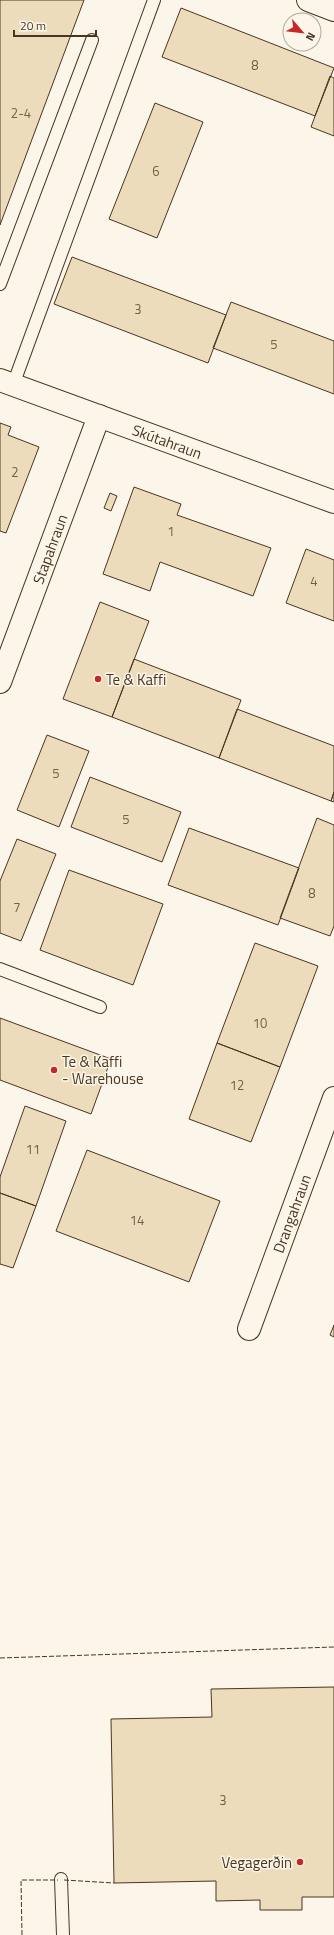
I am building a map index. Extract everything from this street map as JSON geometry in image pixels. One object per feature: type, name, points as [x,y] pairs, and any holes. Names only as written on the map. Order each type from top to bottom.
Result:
[{"type":"street","points":[[308,0],[334,10]]},
{"type":"street","name":"Skútahraun","points":[[6,383],[334,502]]},
{"type":"street","name":"Stapahraun","points":[[0,682],[99,416]]},
{"type":"street","name":"Drangahraun","points":[[249,1329],[334,1098]]},
{"type":"lane","points":[[6,383],[154,0]]},
{"type":"lane","points":[[0,284],[92,40]]},
{"type":"lane","points":[[0,969],[100,1007]]},
{"type":"lane","points":[[62,1880],[63,1935]]},
{"type":"building","points":[[0,0],[84,0],[0,225]]},
{"type":"building","points":[[181,8],[282,48],[282,52],[293,52],[334,68],[315,116],[162,57]]},
{"type":"building","points":[[330,76],[334,78],[334,136],[311,127]]},
{"type":"building","points":[[155,103],[203,122],[157,238],[109,219]]},
{"type":"building","points":[[72,257],[226,315],[208,363],[54,304]]},
{"type":"building","points":[[231,302],[334,341],[334,394],[213,348]]},
{"type":"building","points":[[0,423],[11,427],[8,435],[39,447],[6,533],[0,531]]},
{"type":"building","points":[[134,487],[181,504],[177,515],[271,548],[253,596],[160,562],[150,591],[103,574]]},
{"type":"building","points":[[110,493],[117,496],[111,511],[104,508]]},
{"type":"building","points":[[306,549],[334,560],[334,621],[286,603]]},
{"type":"building","name":"Te & Kaffi","points":[[100,602],[149,621],[112,717],[63,699]]},
{"type":"building","points":[[134,659],[241,700],[219,758],[112,717]]},
{"type":"building","points":[[237,709],[334,746],[334,792],[331,801],[219,758]]},
{"type":"building","points":[[47,735],[89,751],[59,827],[17,810]]},
{"type":"building","points":[[90,777],[181,812],[162,862],[71,827]]},
{"type":"building","points":[[334,792],[334,802],[331,801]]},
{"type":"building","points":[[317,818],[334,825],[334,926],[330,936],[280,918]]},
{"type":"building","points":[[189,828],[299,868],[278,925],[168,885]]},
{"type":"building","points":[[17,839],[56,854],[21,941],[0,933],[0,881]]},
{"type":"building","points":[[69,870],[163,904],[133,985],[40,950]]},
{"type":"building","points":[[255,943],[318,966],[280,1067],[217,1043]]},
{"type":"building","name":"Te & Kaffi - Warehouse","points":[[0,1018],[111,1059],[91,1114],[0,1080]]},
{"type":"building","points":[[217,1043],[280,1067],[251,1142],[189,1119]]},
{"type":"building","name":"Te & Kaffi - Warehouse","points":[[25,1106],[66,1121],[36,1206],[0,1193],[0,1177]]},
{"type":"building","points":[[87,1150],[220,1201],[189,1282],[56,1231]]},
{"type":"building","points":[[0,1193],[36,1206],[13,1268],[0,1264]]},
{"type":"building","points":[[334,1325],[334,1337],[330,1335]]},
{"type":"building","points":[[334,1687],[334,1897],[302,1897],[302,1910],[260,1910],[260,1900],[216,1901],[216,1881],[114,1883],[111,1719],[212,1717],[211,1689]]},
{"type":"fence","points":[[0,1658],[334,1647]]},
{"type":"fence","points":[[22,1935],[21,1880],[58,1880]]},
{"type":"fence","points":[[64,1880],[114,1883]]},
{"type":"place","name":"Te & Kaffi","points":[[98,679]]},
{"type":"place","name":"Te & Kaffi - Warehouse","points":[[54,1070]]},
{"type":"place","name":"Vegagerðin","points":[[300,1862]]}]
